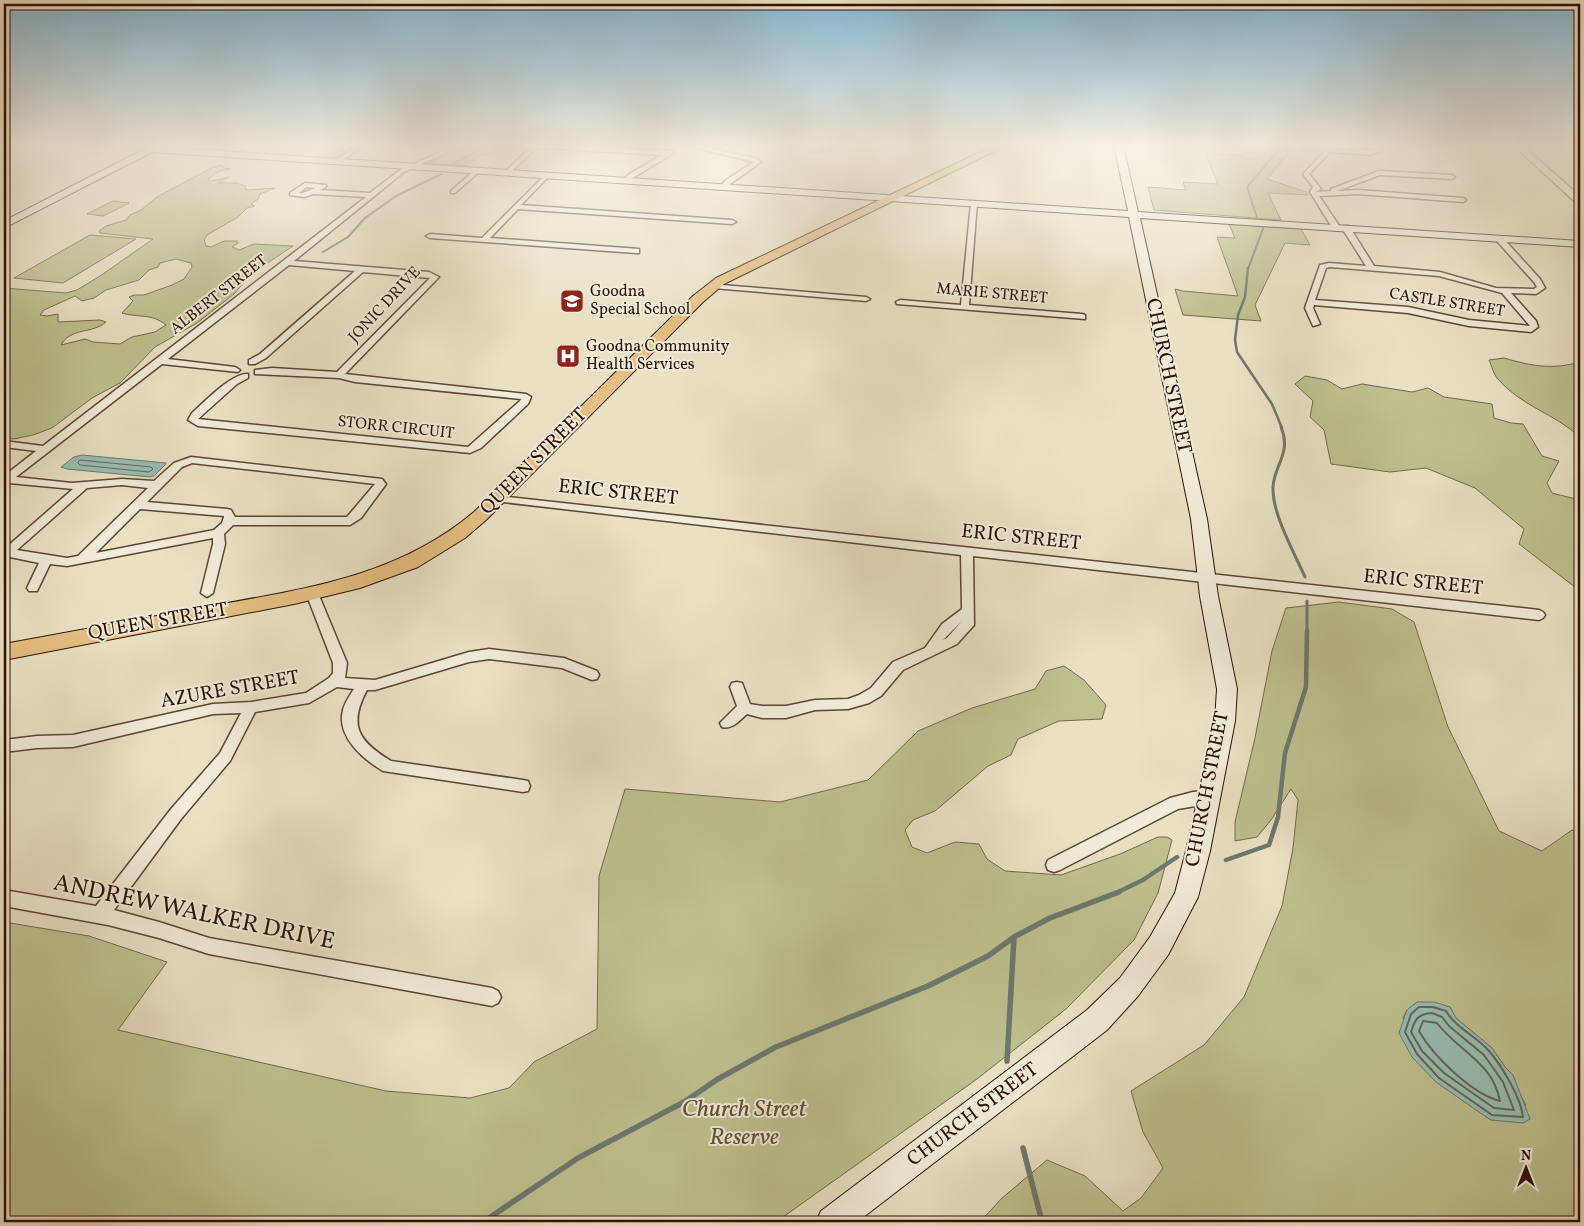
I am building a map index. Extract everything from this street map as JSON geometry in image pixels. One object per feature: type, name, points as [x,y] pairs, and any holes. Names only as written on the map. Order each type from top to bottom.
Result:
[{"type":"main road","name":"QUEEN STREET","points":[[5,651],[312,594],[353,583],[411,562],[459,534],[498,499],[558,437],[713,286],[882,202]]},
{"type":"street","points":[[4,225],[48,202]]},
{"type":"street","name":"ALBERT STREET","points":[[5,480],[61,439],[288,263],[363,202]]},
{"type":"street","points":[[484,240],[521,202]]},
{"type":"street","points":[[963,202],[1580,244]]},
{"type":"street","name":"CHURCH STREET","points":[[832,1222],[1097,1020],[1129,987],[1159,946],[1186,897],[1198,851],[1225,721],[1226,688],[1206,578],[1199,519],[1130,202]]},
{"type":"street","points":[[1324,202],[1371,268]]},
{"type":"street","points":[[965,307],[974,203]]},
{"type":"street","points":[[516,207],[707,224],[732,222]]},
{"type":"street","points":[[430,236],[636,251]]},
{"type":"street","points":[[1316,324],[1309,308],[1323,267],[1371,268],[1440,274],[1506,292],[1536,292],[1541,288],[1499,239]]},
{"type":"street","name":"JONIC DRIVE","points":[[288,263],[429,274],[435,277],[401,312],[390,320],[381,333],[338,375]]},
{"type":"street","points":[[161,361],[236,372],[261,365],[361,270]]},
{"type":"street","points":[[713,286],[866,299]]},
{"type":"street","name":"CASTLE STREET","points":[[1310,302],[1408,310],[1469,323],[1494,326],[1531,329],[1534,327],[1533,323],[1506,292]]},
{"type":"street","name":"MARIE STREET","points":[[900,302],[1082,317]]},
{"type":"street","name":"STORR CIRCUIT","points":[[236,372],[195,415],[193,420],[198,423],[470,450],[477,446],[525,402],[526,397],[355,379],[338,375],[320,375],[261,365]]},
{"type":"street","points":[[4,444],[45,449]]},
{"type":"street","points":[[82,559],[178,465],[191,460],[378,481],[382,484],[350,521],[229,521]]},
{"type":"street","points":[[5,480],[72,486],[122,482],[157,485]]},
{"type":"street","points":[[83,486],[13,548],[10,553],[60,562],[82,559],[218,533],[225,527],[230,516],[227,513],[138,505]]},
{"type":"street","name":"ERIC STREET","points":[[498,499],[1539,615]]},
{"type":"street","points":[[208,593],[219,544],[218,533]]},
{"type":"street","points":[[745,708],[762,712],[786,712],[814,705],[848,704],[864,699],[876,692],[898,666],[952,641],[962,634],[968,626],[970,611],[966,579],[966,551]]},
{"type":"street","points":[[33,588],[46,560]]},
{"type":"street","points":[[312,594],[340,663],[340,674],[334,682],[362,686],[383,684],[478,654],[564,663],[592,675]]},
{"type":"street","name":"AZURE STREET","points":[[4,746],[37,742],[73,741],[213,709],[251,707],[309,698],[334,682]]},
{"type":"street","points":[[362,686],[350,712],[352,732],[372,758],[388,767],[523,786]]},
{"type":"street","points":[[737,687],[745,708]]},
{"type":"street","points":[[100,915],[176,814],[225,757],[251,707]]},
{"type":"street","points":[[727,723],[745,708]]},
{"type":"street","points":[[1054,865],[1175,803],[1208,798]]},
{"type":"street","name":"ANDREW WALKER DRIVE","points":[[4,898],[100,915],[168,931],[209,946],[492,997]]},
{"type":"green space","points":[[111,202],[129,203],[103,216],[87,214]]},
{"type":"green space","points":[[151,202],[254,202],[251,204],[255,206],[247,208],[238,217],[207,235],[204,240],[206,246],[211,247],[224,241],[237,241],[238,243],[232,247],[239,250],[254,244],[293,246],[251,274],[234,294],[197,323],[155,347],[120,383],[92,398],[52,428],[14,439],[4,438],[4,288],[66,293],[77,290],[153,239],[100,233],[99,231],[106,226],[126,220],[130,215],[141,210]],"holes":[[[176,259],[191,263],[192,267],[184,279],[172,285],[144,295],[129,297],[133,301],[122,313],[150,317],[166,325],[155,332],[132,337],[120,344],[93,342],[85,339],[61,345],[70,336],[101,326],[106,322],[100,320],[58,322],[58,314],[40,315],[44,310],[75,296],[82,301],[94,298],[106,290],[139,280],[149,270],[158,267],[160,263]]]},
{"type":"green space","points":[[1152,202],[1272,202],[1281,220],[1154,210]]},
{"type":"green space","points":[[1229,224],[1301,229],[1310,245],[1285,243],[1255,305],[1261,321],[1183,315],[1175,289],[1238,296],[1217,237],[1235,238]]},
{"type":"green space","points":[[90,235],[136,239],[63,283],[14,278]]},
{"type":"green space","points":[[1504,358],[1542,366],[1560,366],[1580,362],[1580,437],[1506,387],[1496,376],[1489,360]]},
{"type":"green space","points":[[1305,376],[1327,380],[1342,389],[1362,384],[1412,392],[1428,388],[1444,397],[1492,404],[1494,418],[1523,424],[1542,456],[1559,461],[1547,483],[1552,493],[1580,500],[1580,591],[1519,544],[1524,529],[1475,488],[1426,468],[1390,472],[1331,464],[1324,430],[1310,417],[1313,401],[1295,384]]},
{"type":"green space","points":[[1339,602],[1392,609],[1414,622],[1448,727],[1499,831],[1542,851],[1572,830],[1580,834],[1580,1222],[980,1222],[1001,1199],[1047,1160],[1085,1176],[1123,1211],[1141,1198],[1163,1168],[1143,1132],[1131,1091],[1204,1045],[1244,997],[1282,906],[1293,848],[1298,800],[1291,789],[1271,820],[1257,837],[1235,841],[1235,822],[1255,738],[1272,651],[1286,608]],"holes":[[[1417,1002],[1450,1007],[1456,1018],[1492,1048],[1513,1075],[1519,1093],[1526,1105],[1491,1120],[1461,1099],[1403,1018],[1407,1010]]]},
{"type":"green space","name":"Church Street Reserve","points":[[1064,666],[1084,680],[1106,705],[1102,719],[1059,721],[1018,739],[1011,755],[988,766],[935,811],[913,820],[905,830],[912,847],[927,853],[955,842],[979,844],[987,859],[1005,871],[1061,875],[1120,854],[1158,837],[1167,837],[1172,840],[1158,893],[1134,940],[1066,1009],[977,1079],[776,1222],[4,1222],[4,922],[89,936],[167,962],[118,1030],[386,1091],[470,1098],[509,1088],[534,1062],[597,1029],[599,876],[625,789],[780,802],[868,780],[918,731],[972,708],[1035,689],[1046,671]]},
{"type":"water","points":[[82,455],[166,463],[154,476],[150,477],[61,467],[74,457]]},
{"type":"water","points":[[1417,1002],[1434,1002],[1450,1007],[1456,1018],[1492,1048],[1513,1075],[1530,1119],[1523,1123],[1491,1120],[1436,1082],[1412,1057],[1399,1033],[1407,1010]]},
{"type":"waterway","points":[[323,252],[348,237],[365,218],[387,202]]},
{"type":"waterway","points":[[1252,202],[1257,218]]},
{"type":"waterway","points":[[1248,269],[1264,226]]},
{"type":"waterway","points":[[1248,268],[1245,297],[1238,315],[1235,340],[1237,352],[1272,404],[1282,428]]},
{"type":"waterway","points":[[1281,427],[1285,444],[1274,479],[1274,498],[1280,521],[1305,577]]},
{"type":"waterway","points":[[1307,601],[1307,631]]},
{"type":"waterway","points":[[1226,860],[1269,845],[1278,817],[1285,753],[1306,687],[1307,631]]},
{"type":"waterway","points":[[1116,893],[1143,880],[1177,857]]},
{"type":"waterway","points":[[1014,937],[1050,918],[1119,892]]},
{"type":"waterway","points":[[483,1222],[578,1158],[684,1102],[718,1079],[776,1047],[928,986],[988,956],[1014,937]]},
{"type":"waterway","points":[[1007,1061],[1014,937]]},
{"type":"waterway","points":[[1023,1148],[1042,1222]]},
{"type":"place","name":"Goodna Special School","points":[[572,301]]},
{"type":"place","name":"Goodna Community Health Services","points":[[568,356]]}]
